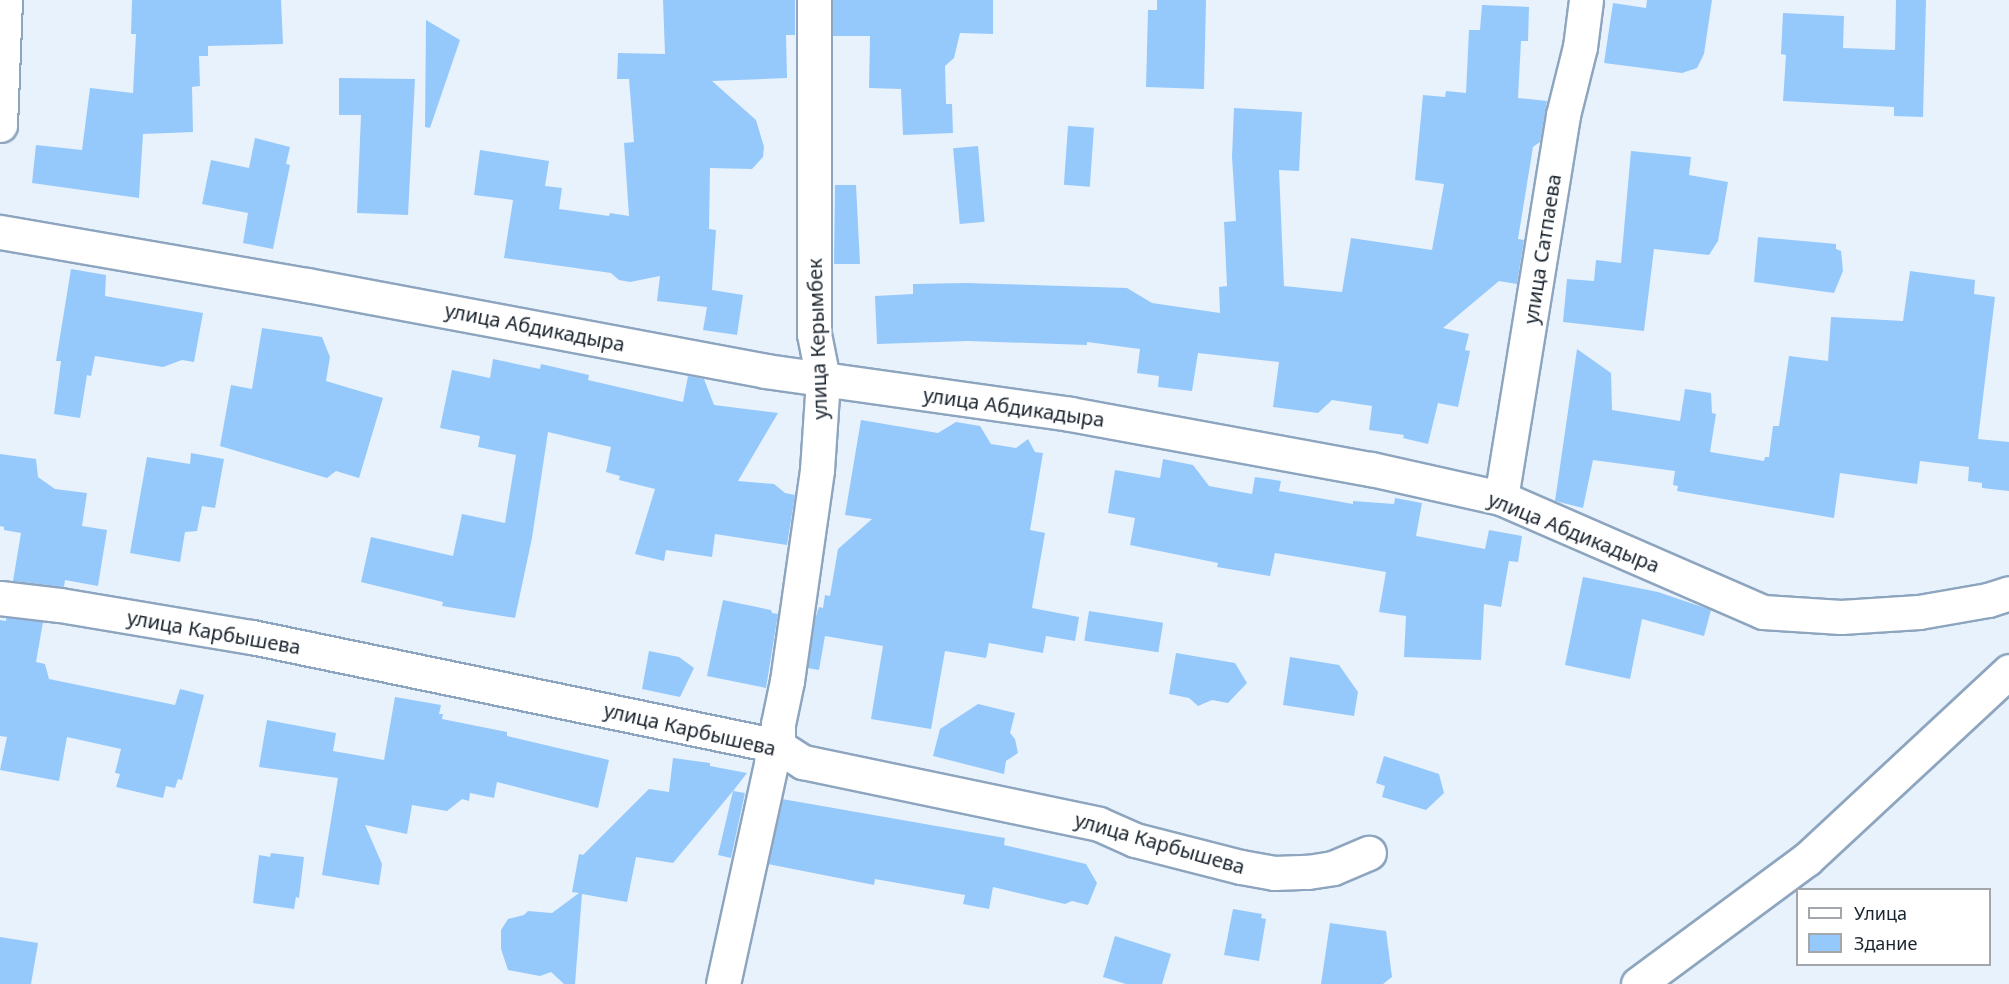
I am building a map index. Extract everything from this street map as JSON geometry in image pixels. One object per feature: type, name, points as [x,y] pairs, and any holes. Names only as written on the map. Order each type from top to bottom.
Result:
[{"type":"street","points":[[0,125],[5,0]]},
{"type":"street","name":"улица Керымбек","points":[[723,984],[771,763],[778,746],[778,724],[787,681],[817,470],[823,379],[814,334],[814,0]]},
{"type":"street","name":"улица Сатпаева","points":[[1501,498],[1563,115],[1580,47],[1586,0]]},
{"type":"street","name":"улица Абдикадыра","points":[[0,232],[319,287],[765,371],[1070,414],[1371,469],[1501,498],[1763,612],[1852,617],[1919,612],[1988,600],[2009,593]]},
{"type":"street","name":"улица Карбышева","points":[[0,598],[60,605],[252,638],[459,682],[537,695],[734,739],[778,746],[803,762],[1099,824],[1135,840],[1240,867],[1274,873],[1308,872],[1333,868],[1369,853]]},
{"type":"street","points":[[1638,984],[1807,859],[2009,670]]},
{"type":"building","points":[[132,0],[281,0],[283,44],[208,46],[208,56],[199,56],[200,86],[192,87],[193,132],[143,134],[139,198],[32,183],[36,145],[82,150],[90,88],[133,93],[136,34],[131,34]]},
{"type":"building","points":[[663,0],[795,0],[795,35],[786,35],[787,78],[712,81],[756,120],[764,147],[763,157],[752,169],[710,168],[709,229],[716,230],[712,290],[743,295],[737,335],[703,330],[707,307],[657,301],[660,276],[630,282],[619,280],[611,273],[504,258],[513,200],[474,195],[480,150],[549,161],[545,186],[562,188],[559,209],[609,216],[610,213],[629,216],[624,143],[634,142],[629,79],[617,79],[618,53],[665,54]]},
{"type":"building","points":[[833,0],[993,0],[993,34],[960,33],[954,58],[945,66],[946,104],[952,104],[953,133],[903,135],[901,89],[869,88],[870,36],[833,36]]},
{"type":"building","points":[[1157,0],[1206,0],[1204,89],[1146,87],[1148,10],[1157,10]]},
{"type":"building","points":[[1647,0],[1712,0],[1704,54],[1697,68],[1682,73],[1604,63],[1613,3],[1646,8]]},
{"type":"building","points":[[1896,0],[1926,0],[1923,117],[1894,116],[1894,107],[1783,101],[1786,55],[1781,54],[1783,13],[1844,16],[1843,48],[1895,50]]},
{"type":"building","points":[[1482,5],[1529,7],[1528,41],[1521,41],[1518,98],[1547,101],[1540,142],[1533,147],[1518,239],[1524,240],[1517,284],[1499,281],[1443,328],[1469,334],[1465,350],[1470,351],[1458,407],[1438,403],[1428,444],[1403,438],[1404,435],[1369,430],[1372,406],[1332,400],[1318,413],[1273,407],[1279,362],[1198,353],[1192,391],[1158,387],[1159,376],[1137,373],[1140,349],[1087,342],[1087,345],[968,341],[877,344],[875,296],[913,294],[913,284],[966,283],[1127,288],[1152,303],[1220,313],[1219,287],[1227,286],[1224,222],[1236,221],[1232,157],[1234,108],[1302,112],[1299,171],[1279,170],[1284,286],[1342,292],[1351,238],[1432,250],[1444,184],[1415,180],[1423,95],[1445,97],[1446,91],[1466,93],[1469,30],[1480,30]]},
{"type":"building","points":[[426,20],[460,40],[430,128],[425,127]]},
{"type":"building","points":[[339,78],[415,79],[408,215],[357,213],[361,115],[339,115]]},
{"type":"building","points":[[1068,126],[1094,128],[1090,187],[1064,185]]},
{"type":"building","points":[[255,138],[290,147],[286,164],[290,165],[273,249],[243,243],[248,213],[202,204],[211,160],[249,168]]},
{"type":"building","points":[[978,146],[985,222],[960,224],[953,148]]},
{"type":"building","points":[[1631,151],[1691,157],[1689,175],[1728,182],[1718,241],[1709,255],[1654,249],[1644,331],[1563,322],[1567,279],[1594,281],[1596,260],[1621,263]]},
{"type":"building","points":[[835,185],[856,185],[860,264],[834,264]]},
{"type":"building","points":[[1758,237],[1836,244],[1836,249],[1841,251],[1843,271],[1834,293],[1754,282]]},
{"type":"building","points":[[71,269],[106,275],[105,296],[203,313],[194,362],[182,360],[163,367],[95,356],[91,376],[87,375],[80,418],[54,414],[61,361],[56,361]]},
{"type":"building","points":[[1910,271],[1975,280],[1974,294],[1995,297],[1978,439],[2009,442],[2009,491],[1982,488],[1982,483],[1968,481],[1969,467],[1920,461],[1917,484],[1840,473],[1834,518],[1677,491],[1678,486],[1673,485],[1675,471],[1593,460],[1583,508],[1555,501],[1577,349],[1611,373],[1612,410],[1680,421],[1685,389],[1711,393],[1712,413],[1716,414],[1710,452],[1764,461],[1765,457],[1769,457],[1773,426],[1779,426],[1789,356],[1828,361],[1831,317],[1903,321]]},
{"type":"building","points":[[262,328],[322,337],[330,357],[326,381],[383,398],[359,478],[336,471],[327,478],[220,446],[231,385],[252,389]]},
{"type":"building","points":[[493,359],[540,369],[541,364],[589,375],[588,380],[683,402],[688,376],[704,379],[714,405],[778,413],[738,481],[774,484],[785,493],[795,495],[787,545],[715,534],[712,557],[666,550],[664,561],[635,554],[655,489],[619,480],[620,476],[606,472],[611,447],[548,432],[532,538],[515,618],[442,606],[443,602],[361,582],[371,537],[453,556],[462,514],[505,523],[516,455],[478,447],[480,436],[440,428],[452,370],[490,378]]},
{"type":"building","points":[[861,420],[938,433],[956,422],[980,426],[991,444],[1016,448],[1028,439],[1035,452],[1043,453],[1030,530],[1045,533],[1032,608],[1079,617],[1075,641],[1046,636],[1043,653],[989,643],[986,658],[945,651],[931,729],[871,719],[883,646],[825,636],[819,670],[808,668],[814,622],[819,607],[823,608],[825,595],[830,596],[838,549],[872,519],[845,515]]},
{"type":"building","points":[[191,453],[224,459],[215,508],[202,506],[197,531],[185,532],[180,562],[130,553],[147,457],[190,464]]},
{"type":"building","points":[[0,454],[36,459],[38,477],[55,489],[87,493],[82,526],[107,530],[98,586],[65,580],[64,587],[13,581],[21,533],[4,530],[4,527],[0,526]]},
{"type":"building","points":[[1163,459],[1193,465],[1209,486],[1252,494],[1255,477],[1281,481],[1279,491],[1353,504],[1353,501],[1394,504],[1395,498],[1422,503],[1416,536],[1485,549],[1489,530],[1522,536],[1518,562],[1509,561],[1501,607],[1484,604],[1481,660],[1404,657],[1406,616],[1379,612],[1386,572],[1275,553],[1270,576],[1217,567],[1218,563],[1130,545],[1135,518],[1108,513],[1115,470],[1160,478]]},
{"type":"building","points":[[1583,577],[1658,592],[1711,610],[1704,636],[1642,619],[1630,679],[1565,665]]},
{"type":"building","points":[[723,600],[771,610],[772,613],[778,614],[766,688],[707,676]]},
{"type":"building","points":[[1089,611],[1163,623],[1158,652],[1084,641]]},
{"type":"building","points":[[6,618],[43,622],[36,662],[45,664],[49,679],[175,705],[180,689],[204,695],[182,780],[178,779],[175,788],[166,786],[163,798],[116,787],[120,774],[115,773],[121,749],[67,737],[59,781],[0,770],[7,737],[0,736],[0,620],[6,621]]},
{"type":"building","points":[[649,651],[679,657],[694,668],[680,697],[642,689]]},
{"type":"building","points":[[1176,653],[1235,663],[1247,683],[1228,703],[1212,700],[1198,706],[1189,698],[1169,694]]},
{"type":"building","points":[[1290,657],[1339,665],[1358,692],[1354,716],[1283,705]]},
{"type":"building","points":[[395,697],[441,705],[439,714],[443,714],[442,719],[507,732],[507,736],[609,760],[598,808],[497,782],[494,798],[470,793],[469,801],[462,799],[447,811],[412,805],[407,834],[365,825],[382,864],[379,885],[322,875],[338,778],[259,767],[267,720],[336,733],[333,751],[384,760]]},
{"type":"building","points":[[978,704],[1015,713],[1010,733],[1015,739],[1018,753],[1006,761],[1004,774],[933,756],[940,729]]},
{"type":"building","points":[[1384,756],[1439,774],[1444,793],[1426,810],[1382,797],[1385,786],[1376,783]]},
{"type":"building","points":[[673,758],[710,763],[710,766],[747,773],[673,863],[636,857],[627,902],[582,894],[575,984],[564,984],[551,972],[540,976],[508,970],[501,949],[501,930],[508,919],[524,915],[528,911],[552,913],[579,893],[572,892],[579,854],[583,855],[649,789],[669,792]]},
{"type":"building","points":[[733,791],[745,793],[731,858],[718,855]]},
{"type":"building","points":[[782,799],[1005,838],[1004,845],[1086,864],[1097,883],[1088,905],[1072,901],[1065,904],[993,887],[989,909],[963,904],[965,895],[875,879],[874,885],[768,864]]},
{"type":"building","points":[[271,853],[304,857],[299,898],[296,897],[294,909],[253,903],[259,855],[270,857]]},
{"type":"building","points":[[1233,909],[1262,914],[1261,918],[1266,919],[1259,961],[1224,955]]},
{"type":"building","points":[[1330,923],[1386,931],[1392,977],[1383,984],[1321,984]]},
{"type":"building","points":[[1115,936],[1171,954],[1162,984],[1126,984],[1103,977]]},
{"type":"building","points":[[0,937],[38,943],[31,984],[0,984]]}]
